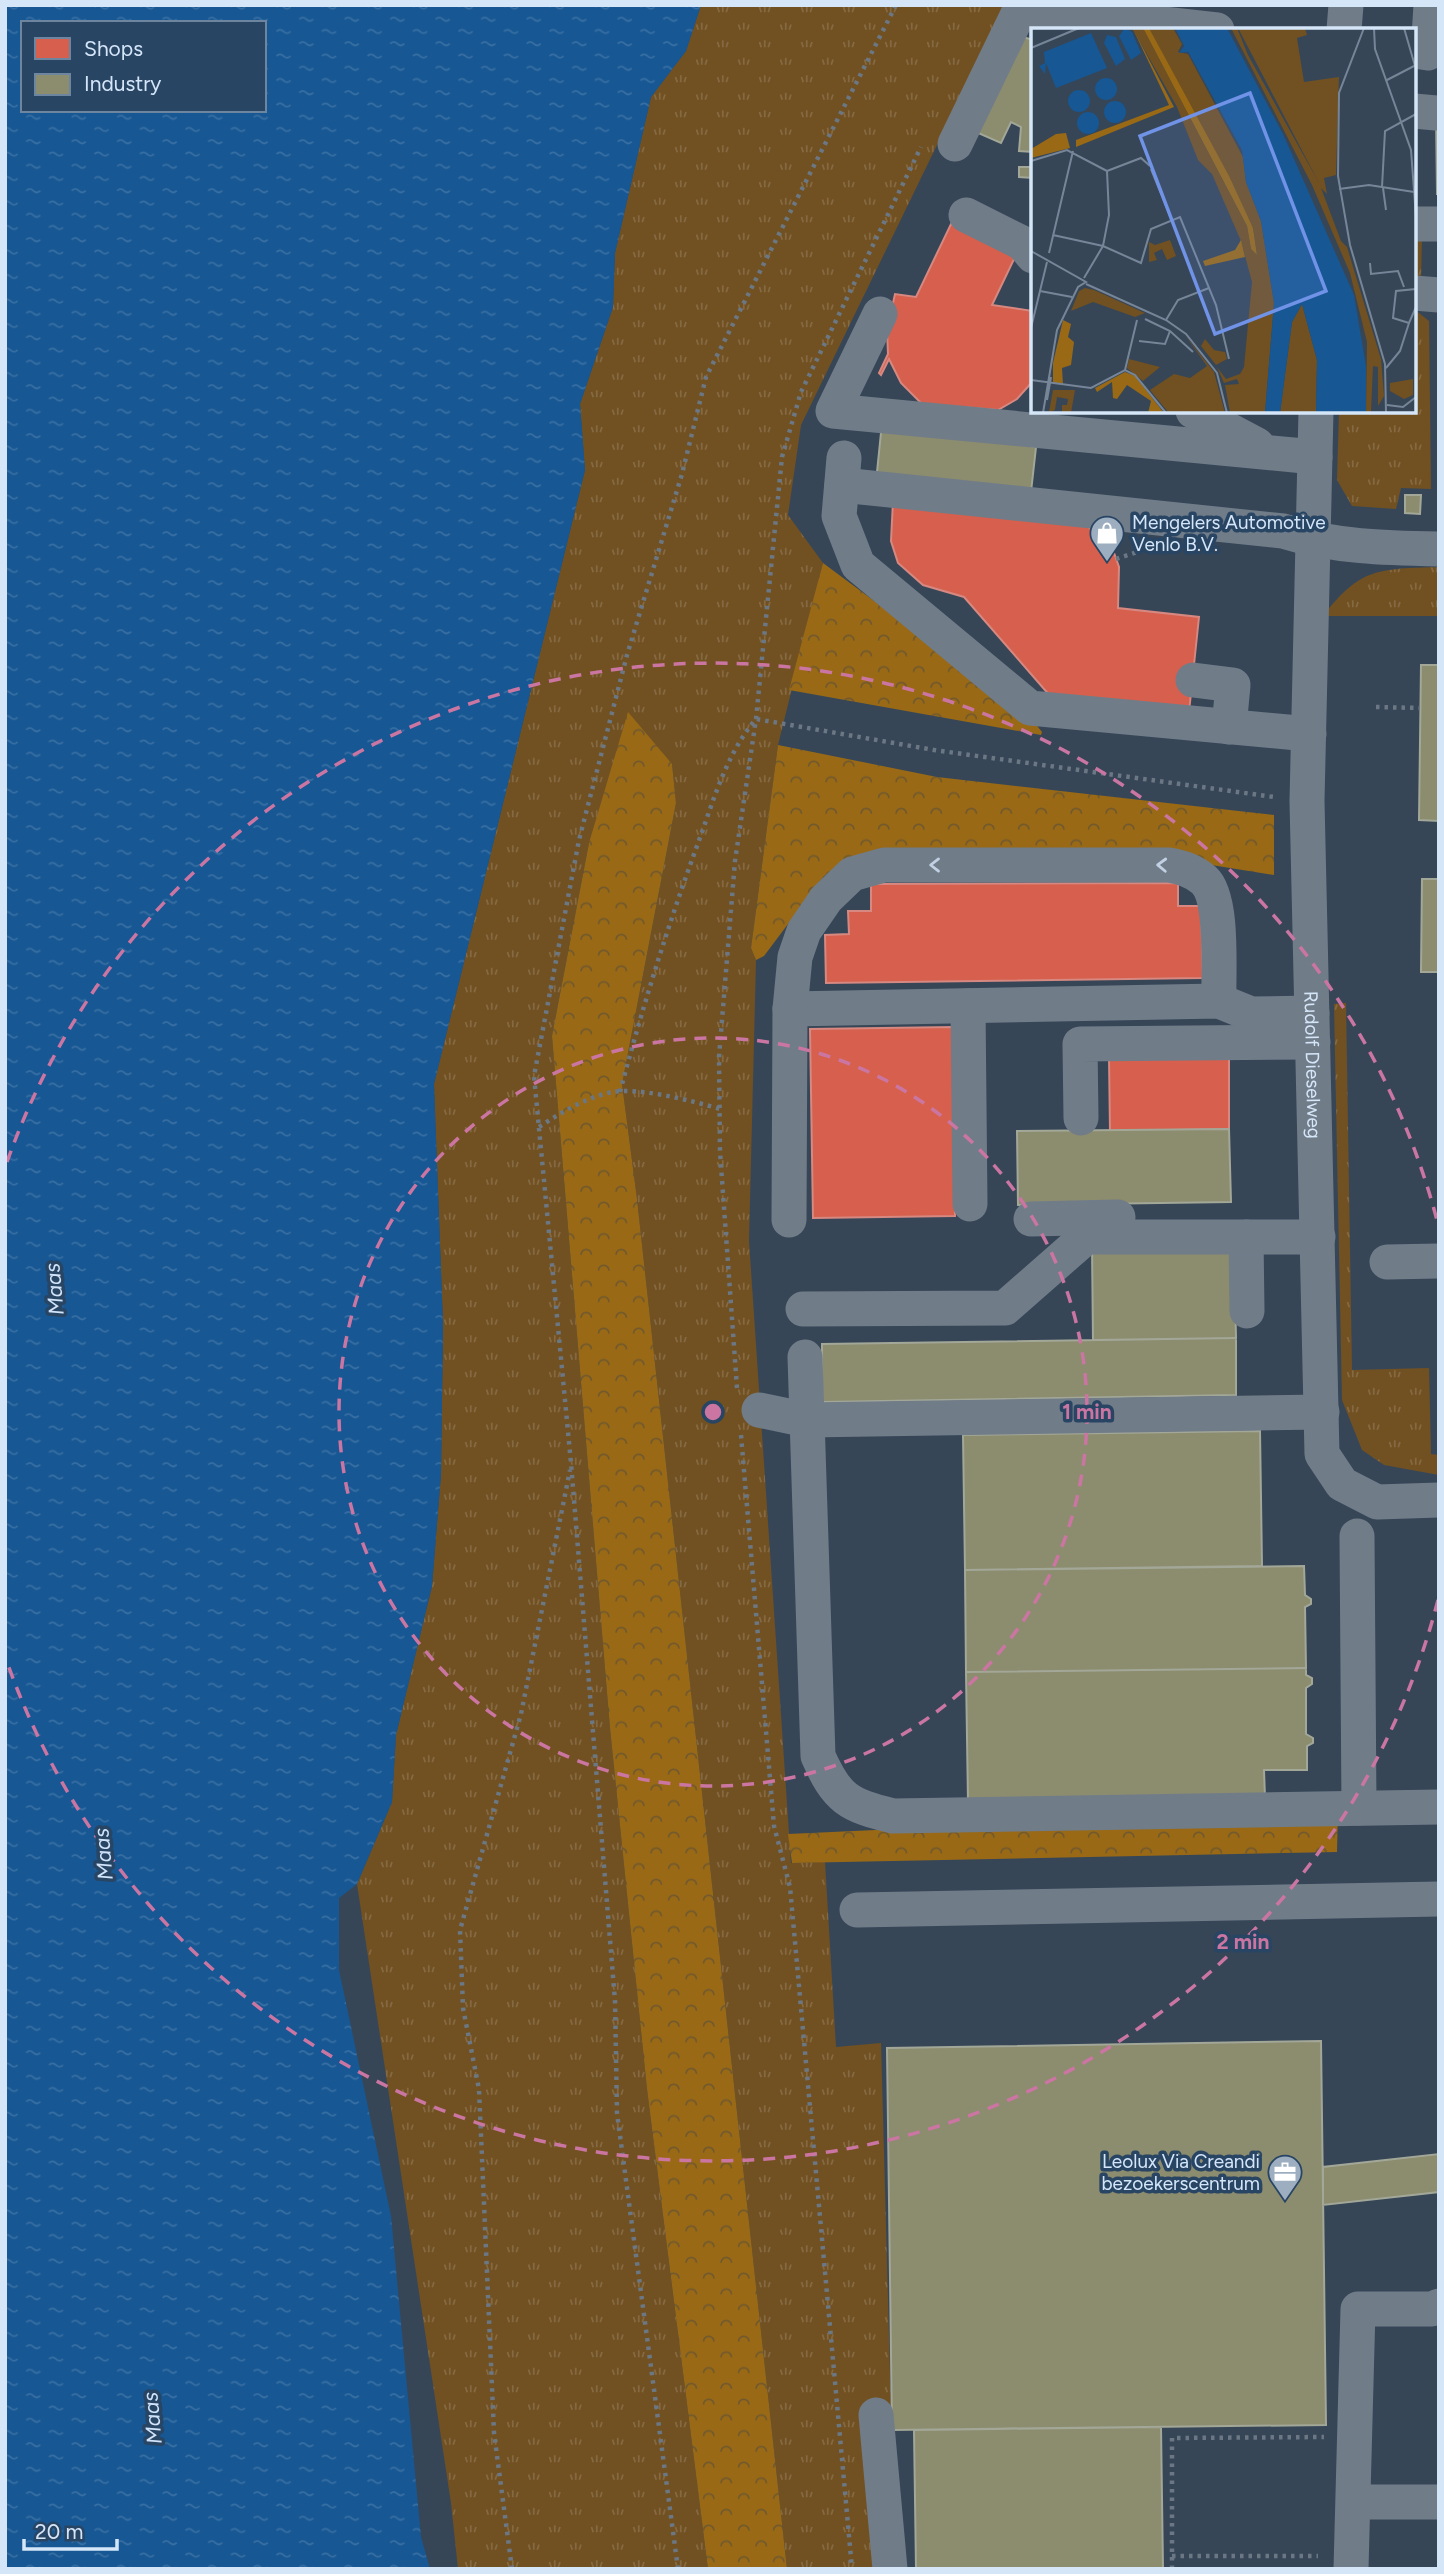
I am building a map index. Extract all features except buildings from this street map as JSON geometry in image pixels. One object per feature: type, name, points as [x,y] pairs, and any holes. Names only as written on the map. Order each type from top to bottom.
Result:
[{"type":"street","points":[[1344,28],[1346,5]]},
{"type":"street","points":[[1416,51],[1428,53],[1432,5]]},
{"type":"street","points":[[939,143],[1021,8],[1199,28]]},
{"type":"street","points":[[966,215],[1022,243],[1031,254]]},
{"type":"street","points":[[1416,224],[1439,224]]},
{"type":"street","points":[[1416,293],[1439,295]]},
{"type":"street","points":[[880,314],[833,411],[1315,457]]},
{"type":"street","points":[[1197,413],[1273,453]]},
{"type":"street","name":"Rudolf Dieselweg","points":[[1316,413],[1307,802],[1322,1454],[1342,1484],[1377,1502],[1439,1500]]},
{"type":"street","points":[[1309,734],[1030,708],[858,565],[839,516],[843,472],[1283,531],[1314,541],[1378,548],[1439,549]]},
{"type":"street","points":[[1193,680],[1233,685],[1229,727]]},
{"type":"street","points":[[789,1220],[790,1009],[795,957],[804,931],[826,900],[852,874],[884,865],[1169,865],[1184,868],[1205,880],[1215,900],[1219,1001]]},
{"type":"street","points":[[790,1009],[1219,1001],[1251,1014],[1313,1028]]},
{"type":"street","points":[[968,1006],[970,1204]]},
{"type":"street","points":[[1081,1118],[1080,1044],[1313,1028]]},
{"type":"street","points":[[1031,1219],[1318,1225]]},
{"type":"street","points":[[803,1308],[1005,1308],[1086,1237],[1246,1237],[1318,1225]]},
{"type":"street","points":[[1246,1237],[1247,1311]]},
{"type":"street","points":[[1387,1262],[1439,1261]]},
{"type":"street","points":[[805,1357],[818,1756],[832,1787],[862,1808],[893,1816],[1439,1807]]},
{"type":"street","points":[[746,1410],[807,1420],[1322,1412]]},
{"type":"street","points":[[1357,1536],[1359,1808]]},
{"type":"street","points":[[857,1910],[1439,1899]]},
{"type":"street","points":[[1352,2562],[1358,2309],[1432,2309],[1439,2306]]},
{"type":"street","points":[[876,2415],[890,2569]]},
{"type":"street","points":[[1355,2502],[1439,2502]]},
{"type":"path","points":[[678,2569],[617,2113],[615,2001],[571,1462],[534,1076],[579,840],[627,655],[682,474],[706,377],[896,5]]},
{"type":"path","points":[[852,2569],[790,1887],[774,1826],[746,1410],[719,1109],[719,1057],[735,861],[756,719],[782,457],[789,424],[801,392],[939,143]]},
{"type":"path","points":[[1376,707],[1420,708]]},
{"type":"path","points":[[620,1092],[672,912],[718,788],[741,737],[756,719]]},
{"type":"path","points":[[756,719],[934,750],[1307,802]]},
{"type":"path","points":[[539,1127],[573,1105],[620,1092],[681,1098],[719,1109]]},
{"type":"path","points":[[512,2569],[495,2432],[479,2089],[463,2008],[460,1930],[521,1714],[571,1462]]},
{"type":"path","points":[[1172,2569],[1172,2438],[1356,2437]]},
{"type":"path","points":[[1172,2556],[1352,2562]]},
{"type":"green space","points":[[701,5],[1005,5],[801,425],[788,515],[823,563],[778,745],[751,948],[756,960],[749,1241],[791,1863],[825,1862],[836,2047],[881,2043],[891,2410],[880,2569],[787,2569],[637,1199],[622,1084],[676,803],[672,764],[589,843],[552,1036],[610,1728],[647,2089],[708,2569],[458,2569],[451,2503],[357,1884],[392,1802],[396,1735],[432,1586],[441,1474],[443,1325],[434,1084],[585,470],[580,404],[613,307],[615,253],[651,97],[686,51]]},
{"type":"green space","points":[[1416,234],[1422,234],[1421,282],[1416,282]]},
{"type":"green space","points":[[1416,311],[1429,321],[1431,489],[1401,488],[1396,509],[1352,506],[1337,480],[1339,413],[1416,413]]},
{"type":"green space","points":[[823,563],[1029,716],[1042,732],[1041,735],[789,690]]},
{"type":"green space","points":[[1439,567],[1439,616],[1323,616],[1336,600],[1361,579],[1386,570]]},
{"type":"green space","points":[[628,712],[672,764],[676,803],[622,1084],[637,1199],[787,2569],[708,2569],[647,2089],[610,1728],[552,1036],[589,843]]},
{"type":"green space","points":[[778,745],[937,777],[1274,815],[1274,875],[1143,854],[855,858],[824,876],[764,956],[756,960],[751,948]]},
{"type":"green space","points":[[1346,1003],[1352,1370],[1429,1368],[1431,1454],[1439,1455],[1439,1475],[1384,1465],[1362,1450],[1342,1400],[1334,1004]]},
{"type":"green space","points":[[1338,1809],[1337,1852],[792,1863],[788,1834]]},
{"type":"water","name":"Maas","points":[[5,5],[701,5],[686,51],[651,97],[615,253],[613,307],[580,404],[585,470],[434,1084],[443,1325],[441,1474],[432,1586],[396,1735],[392,1802],[357,1884],[339,1898],[339,1970],[391,2216],[421,2537],[430,2569],[5,2569]]},
{"type":"place","name":"Mengelers Automotive Venlo B.V.","points":[[1107,563]]},
{"type":"place","name":"Leolux Via Creandi bezoekerscentrum","points":[[1285,2202]]}]
